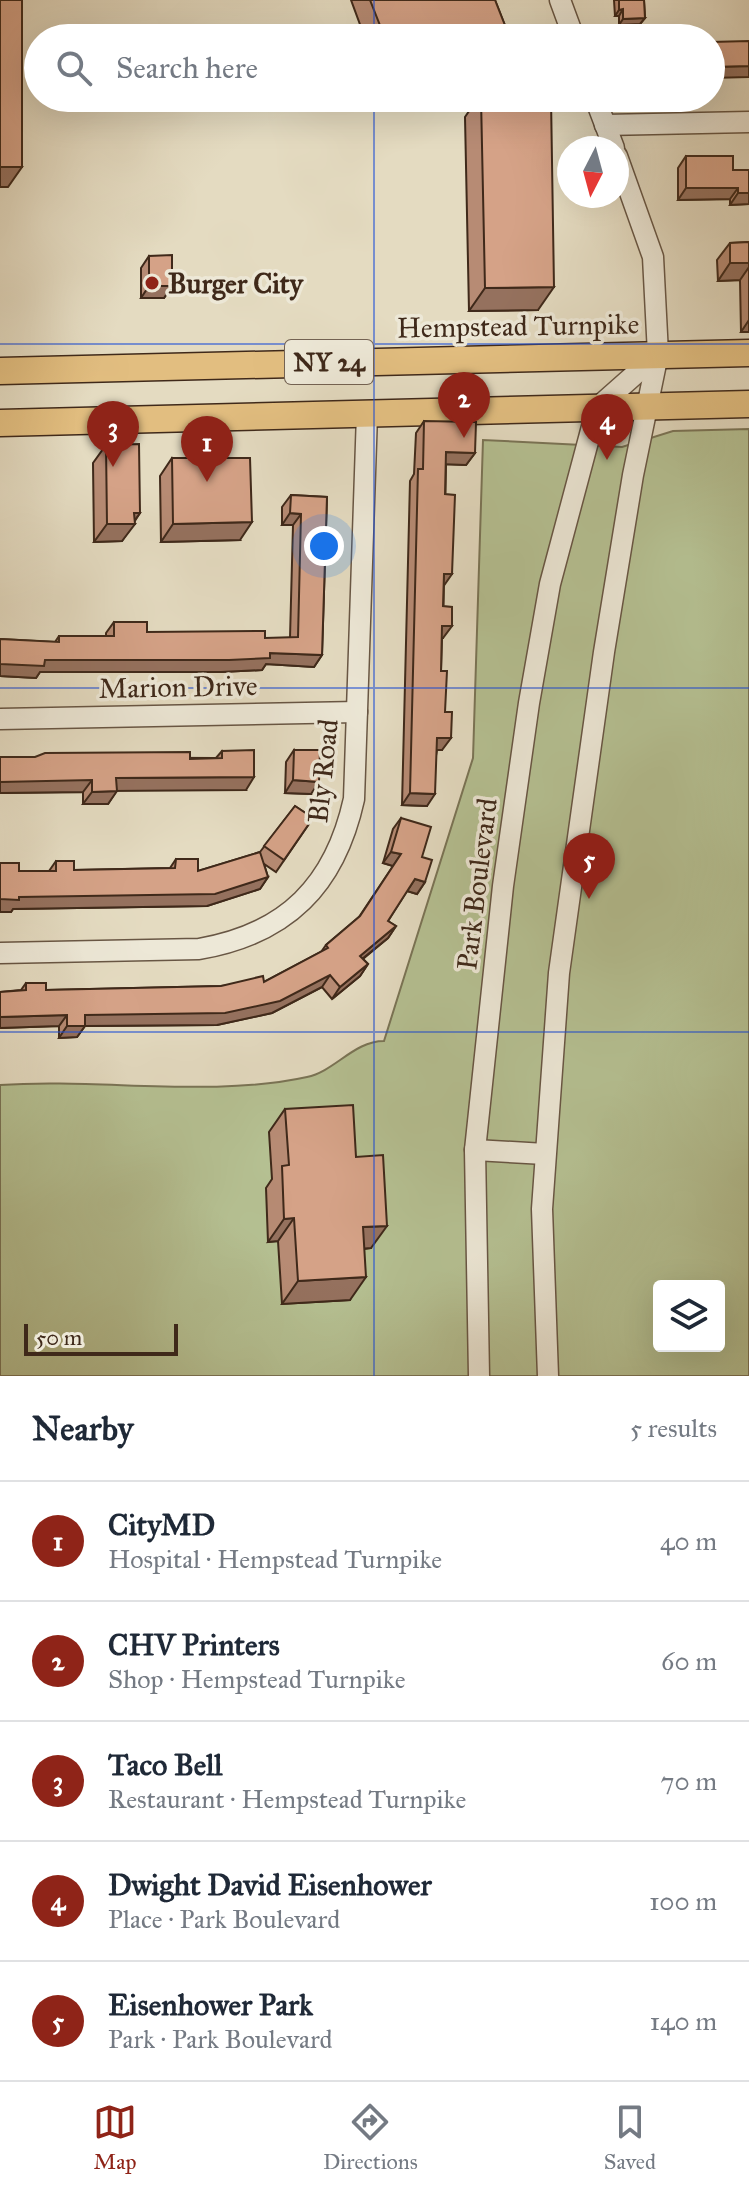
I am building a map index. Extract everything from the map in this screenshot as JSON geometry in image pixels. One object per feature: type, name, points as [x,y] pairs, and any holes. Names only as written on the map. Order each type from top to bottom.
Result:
[{"type":"main road","name":"Hempstead Turnpike","points":[[0,371],[749,353]]},
{"type":"main road","name":"NY 24","points":[[0,423],[749,404]]},
{"type":"street","points":[[560,0],[569,24]]},
{"type":"street","points":[[600,112],[609,136]]},
{"type":"street","points":[[605,125],[749,122]]},
{"type":"street","points":[[548,1376],[542,1209],[559,973],[576,838],[646,407],[658,354],[653,257],[629,190]]},
{"type":"street","points":[[597,408],[658,354]]},
{"type":"street","name":"Park Boulevard","points":[[479,1376],[475,1150],[503,886],[529,703],[550,584],[597,408]]},
{"type":"street","name":"Bly Road","points":[[0,953],[199,949],[230,944],[282,919],[309,896],[334,860],[346,835],[354,799],[367,414]]},
{"type":"street","name":"Marion Drive","points":[[0,719],[357,712]]},
{"type":"street","points":[[475,1150],[545,1154]]},
{"type":"green space","points":[[749,429],[749,1376],[0,1376],[0,1085],[194,1087],[271,1083],[317,1074],[363,1046],[384,1041],[473,758],[483,440],[622,447],[673,431]]},
{"type":"building","points":[[0,0],[22,0],[22,167],[0,167]]},
{"type":"building","points":[[370,0],[495,0],[504,24],[379,24]]},
{"type":"building","points":[[619,0],[644,0],[645,18],[623,19]]},
{"type":"building","points":[[749,41],[749,66],[725,67],[725,42]]},
{"type":"building","points":[[481,112],[551,112],[554,287],[485,288]]},
{"type":"building","points":[[686,156],[733,156],[733,170],[749,170],[749,193],[738,193],[738,188],[686,188]]},
{"type":"building","points":[[749,242],[749,263],[730,263],[730,243]]},
{"type":"building","points":[[172,255],[172,286],[149,286],[149,256]]},
{"type":"building","points":[[424,421],[476,422],[475,453],[446,452],[445,494],[455,495],[452,574],[444,574],[443,606],[452,607],[452,626],[442,626],[441,671],[447,671],[445,712],[452,712],[451,738],[437,738],[435,794],[410,793],[418,469],[423,469]]},
{"type":"building","points":[[139,444],[140,513],[134,513],[135,524],[107,524],[106,445]]},
{"type":"building","points":[[172,458],[250,458],[252,522],[173,524]]},
{"type":"building","points":[[291,495],[327,497],[322,655],[270,653],[270,658],[229,660],[45,660],[44,666],[0,664],[0,639],[59,642],[59,636],[114,636],[114,622],[147,622],[147,632],[265,631],[265,638],[298,637],[301,514],[290,513]]},
{"type":"building","points":[[254,750],[254,777],[116,778],[117,791],[92,792],[92,780],[0,782],[0,757],[35,757],[45,753],[190,752],[190,759],[222,758],[222,751]]},
{"type":"building","points":[[294,750],[320,750],[319,782],[293,780]]},
{"type":"building","points":[[295,806],[313,818],[284,860],[264,846]]},
{"type":"building","points":[[401,818],[431,827],[422,857],[432,860],[425,882],[415,879],[388,921],[396,926],[360,956],[368,964],[340,987],[330,975],[280,1001],[225,1013],[85,1015],[85,1026],[67,1026],[67,1015],[0,1017],[0,992],[26,990],[26,983],[46,983],[46,990],[221,986],[263,976],[264,982],[328,948],[326,945],[360,916],[401,854],[391,852]]},
{"type":"building","points":[[260,852],[268,877],[215,894],[0,899],[0,863],[19,863],[19,871],[56,871],[56,861],[74,861],[74,870],[175,868],[176,859],[198,859],[198,871]]},
{"type":"building","points":[[353,1105],[356,1157],[383,1155],[387,1226],[363,1227],[366,1277],[298,1281],[294,1218],[284,1219],[282,1166],[289,1165],[285,1109]]},
{"type":"place","name":"Burger City","points":[[152,283]]},
{"type":"place","name":"CHV Printers","points":[[464,438]]},
{"type":"place","name":"Dwight David Eisenhower","points":[[607,460]]},
{"type":"place","name":"Taco Bell","points":[[113,467]]},
{"type":"place","name":"CityMD","points":[[207,482]]},
{"type":"place","name":"Eisenhower Park","points":[[589,899]]}]
